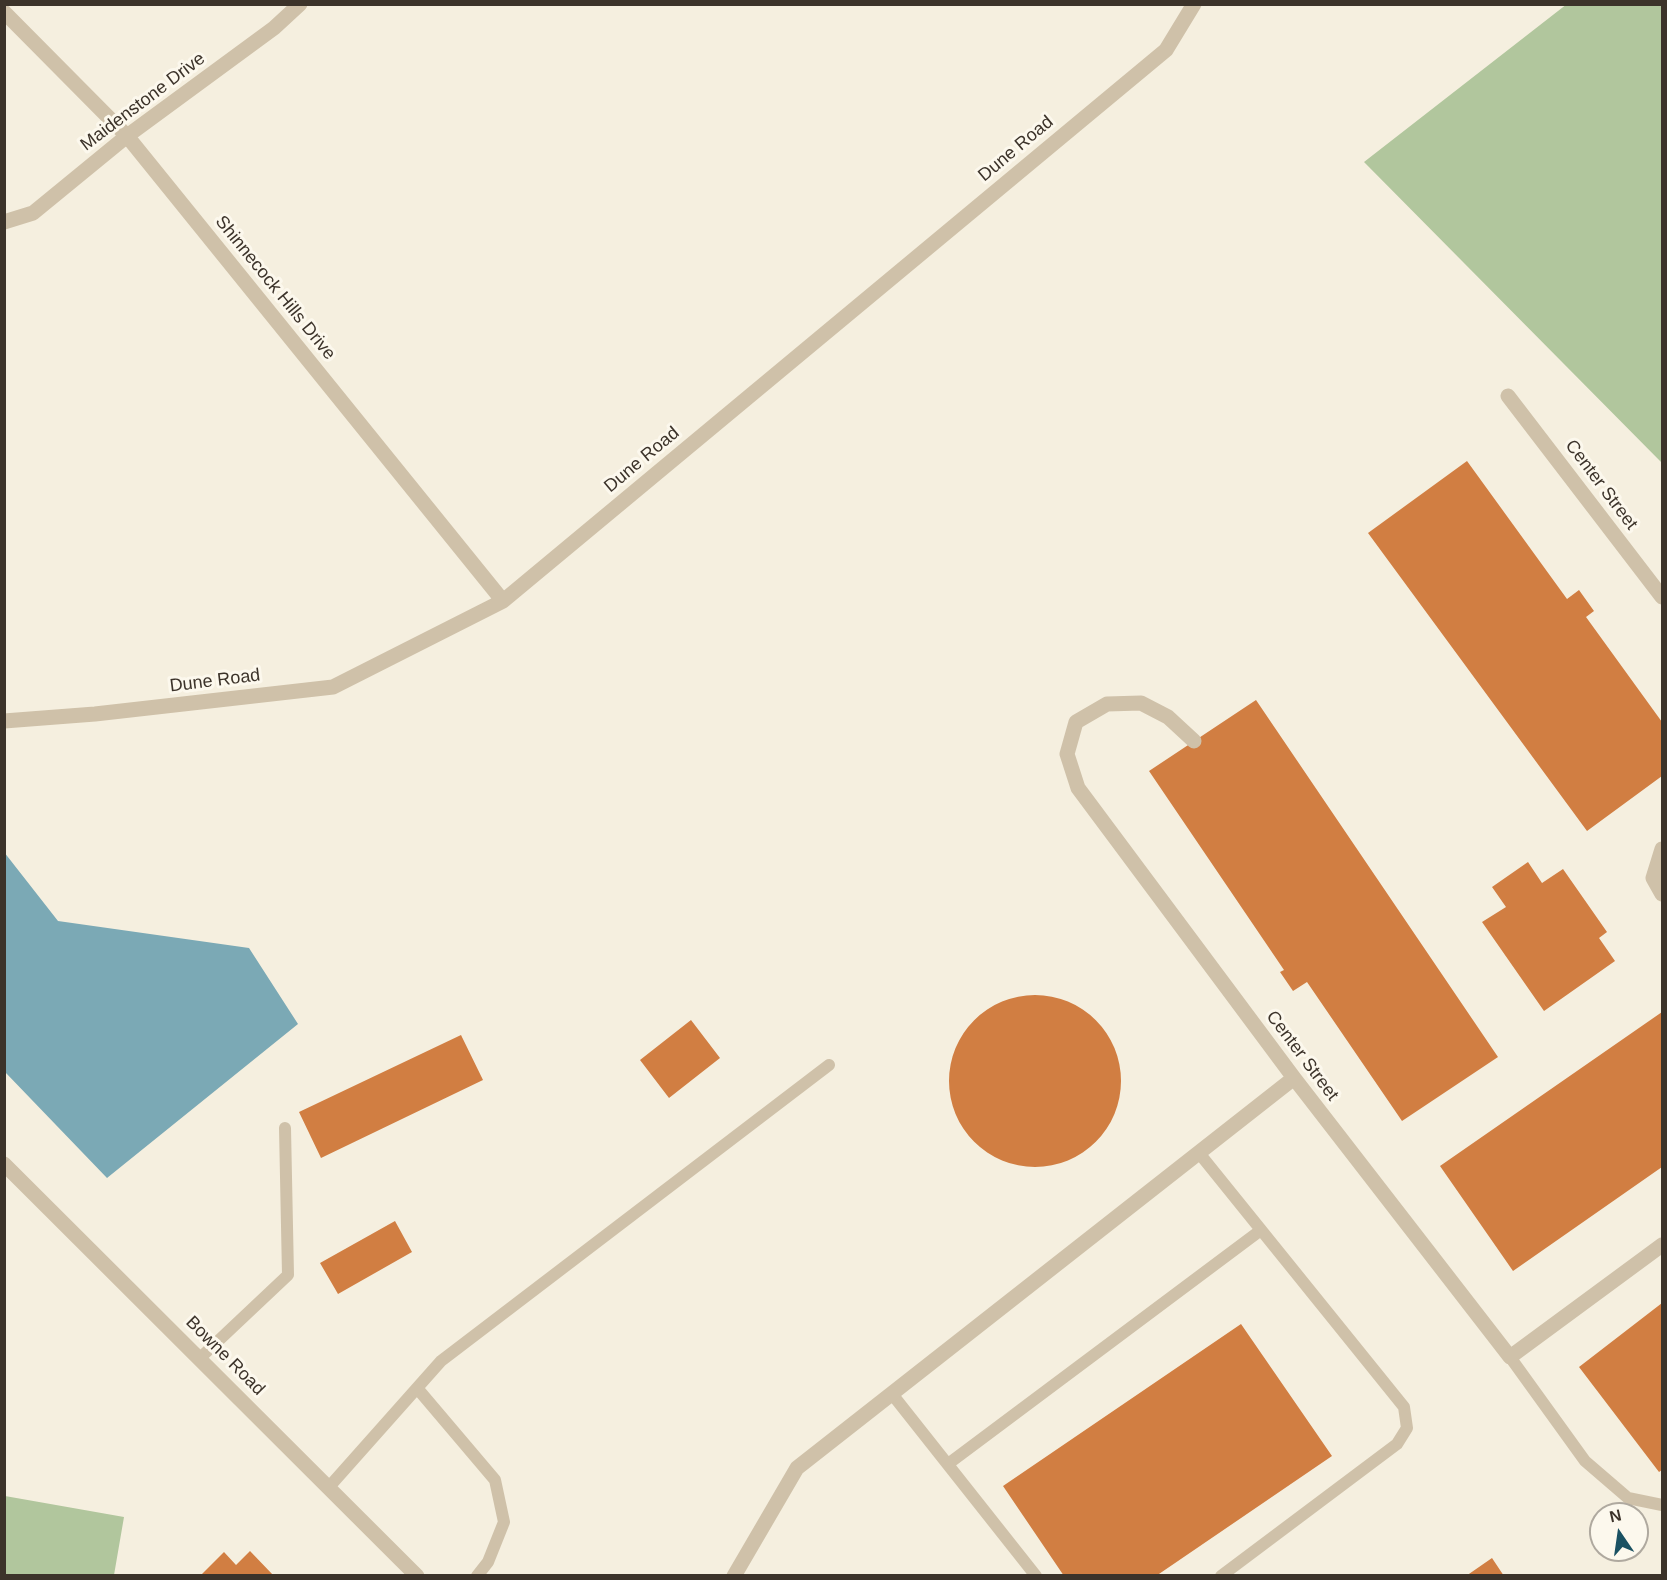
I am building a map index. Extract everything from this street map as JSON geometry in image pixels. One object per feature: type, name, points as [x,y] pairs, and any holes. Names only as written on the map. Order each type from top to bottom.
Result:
[{"type":"street","name":"Maidenstone Drive","points":[[4,222],[33,213],[127,136],[274,28],[300,4]]},
{"type":"street","name":"Dune Road","points":[[4,722],[333,687],[503,601],[1166,50],[1194,4]]},
{"type":"street","name":"Shinnecock Hills Drive","points":[[4,12],[127,136],[503,601]]},
{"type":"street","name":"Center Street","points":[[1508,396],[1662,597]]},
{"type":"street","name":"Center Street","points":[[1194,741],[1168,717],[1141,703],[1107,704],[1076,722],[1066,754],[1078,788],[1294,1078],[1510,1357]]},
{"type":"street","points":[[1662,849],[1653,878],[1662,894]]},
{"type":"street","points":[[735,1575],[797,1467],[1294,1078]]},
{"type":"street","name":"Bowne Road","points":[[4,1164],[417,1575]]},
{"type":"street","points":[[1510,1357],[1662,1245]]},
{"type":"lane","points":[[329,1488],[441,1361],[829,1065]]},
{"type":"lane","points":[[200,1358],[288,1275],[285,1128]]},
{"type":"lane","points":[[1199,1153],[1404,1407],[1407,1428],[1397,1444],[1221,1575]]},
{"type":"lane","points":[[948,1464],[1261,1230]]},
{"type":"lane","points":[[1510,1357],[1585,1461],[1628,1498],[1662,1505]]},
{"type":"lane","points":[[417,1388],[495,1480],[504,1522],[488,1562],[477,1575]]},
{"type":"lane","points":[[892,1394],[1036,1575]]},
{"type":"green space","points":[[1567,4],[1662,5],[1662,463],[1364,162]]},
{"type":"green space","points":[[5,1496],[124,1517],[114,1575],[5,1575]]},
{"type":"water","points":[[4,852],[58,921],[249,948],[298,1024],[107,1178],[5,1072]]},
{"type":"building","points":[[1467,461],[1567,599],[1579,590],[1594,611],[1586,617],[1662,722],[1662,776],[1587,831],[1368,533]]},
{"type":"building","points":[[1256,700],[1498,1057],[1402,1121],[1307,982],[1293,991],[1280,972],[1284,970],[1149,771]]},
{"type":"building","points":[[1528,862],[1542,883],[1563,869],[1607,932],[1599,938],[1615,961],[1544,1011],[1482,922],[1506,907],[1492,887]]},
{"type":"building","points":[[1035,995],[1068,1002],[1096,1020],[1114,1048],[1121,1081],[1114,1114],[1096,1142],[1068,1160],[1035,1167],[1002,1160],[974,1142],[956,1114],[949,1081],[956,1048],[974,1020],[1002,1002]]},
{"type":"building","points":[[1662,1012],[1662,1167],[1513,1271],[1440,1166]]},
{"type":"building","points":[[691,1020],[720,1058],[669,1098],[640,1060]]},
{"type":"building","points":[[461,1035],[483,1080],[321,1158],[299,1112]]},
{"type":"building","points":[[395,1221],[412,1252],[338,1294],[320,1263]]},
{"type":"building","points":[[1662,1303],[1662,1470],[1659,1472],[1579,1367]]},
{"type":"building","points":[[1241,1324],[1332,1456],[1156,1576],[1064,1576],[1003,1486]]},
{"type":"building","points":[[250,1551],[274,1576],[200,1576],[224,1552],[236,1565]]},
{"type":"building","points":[[1492,1558],[1504,1576],[1466,1576]]}]
